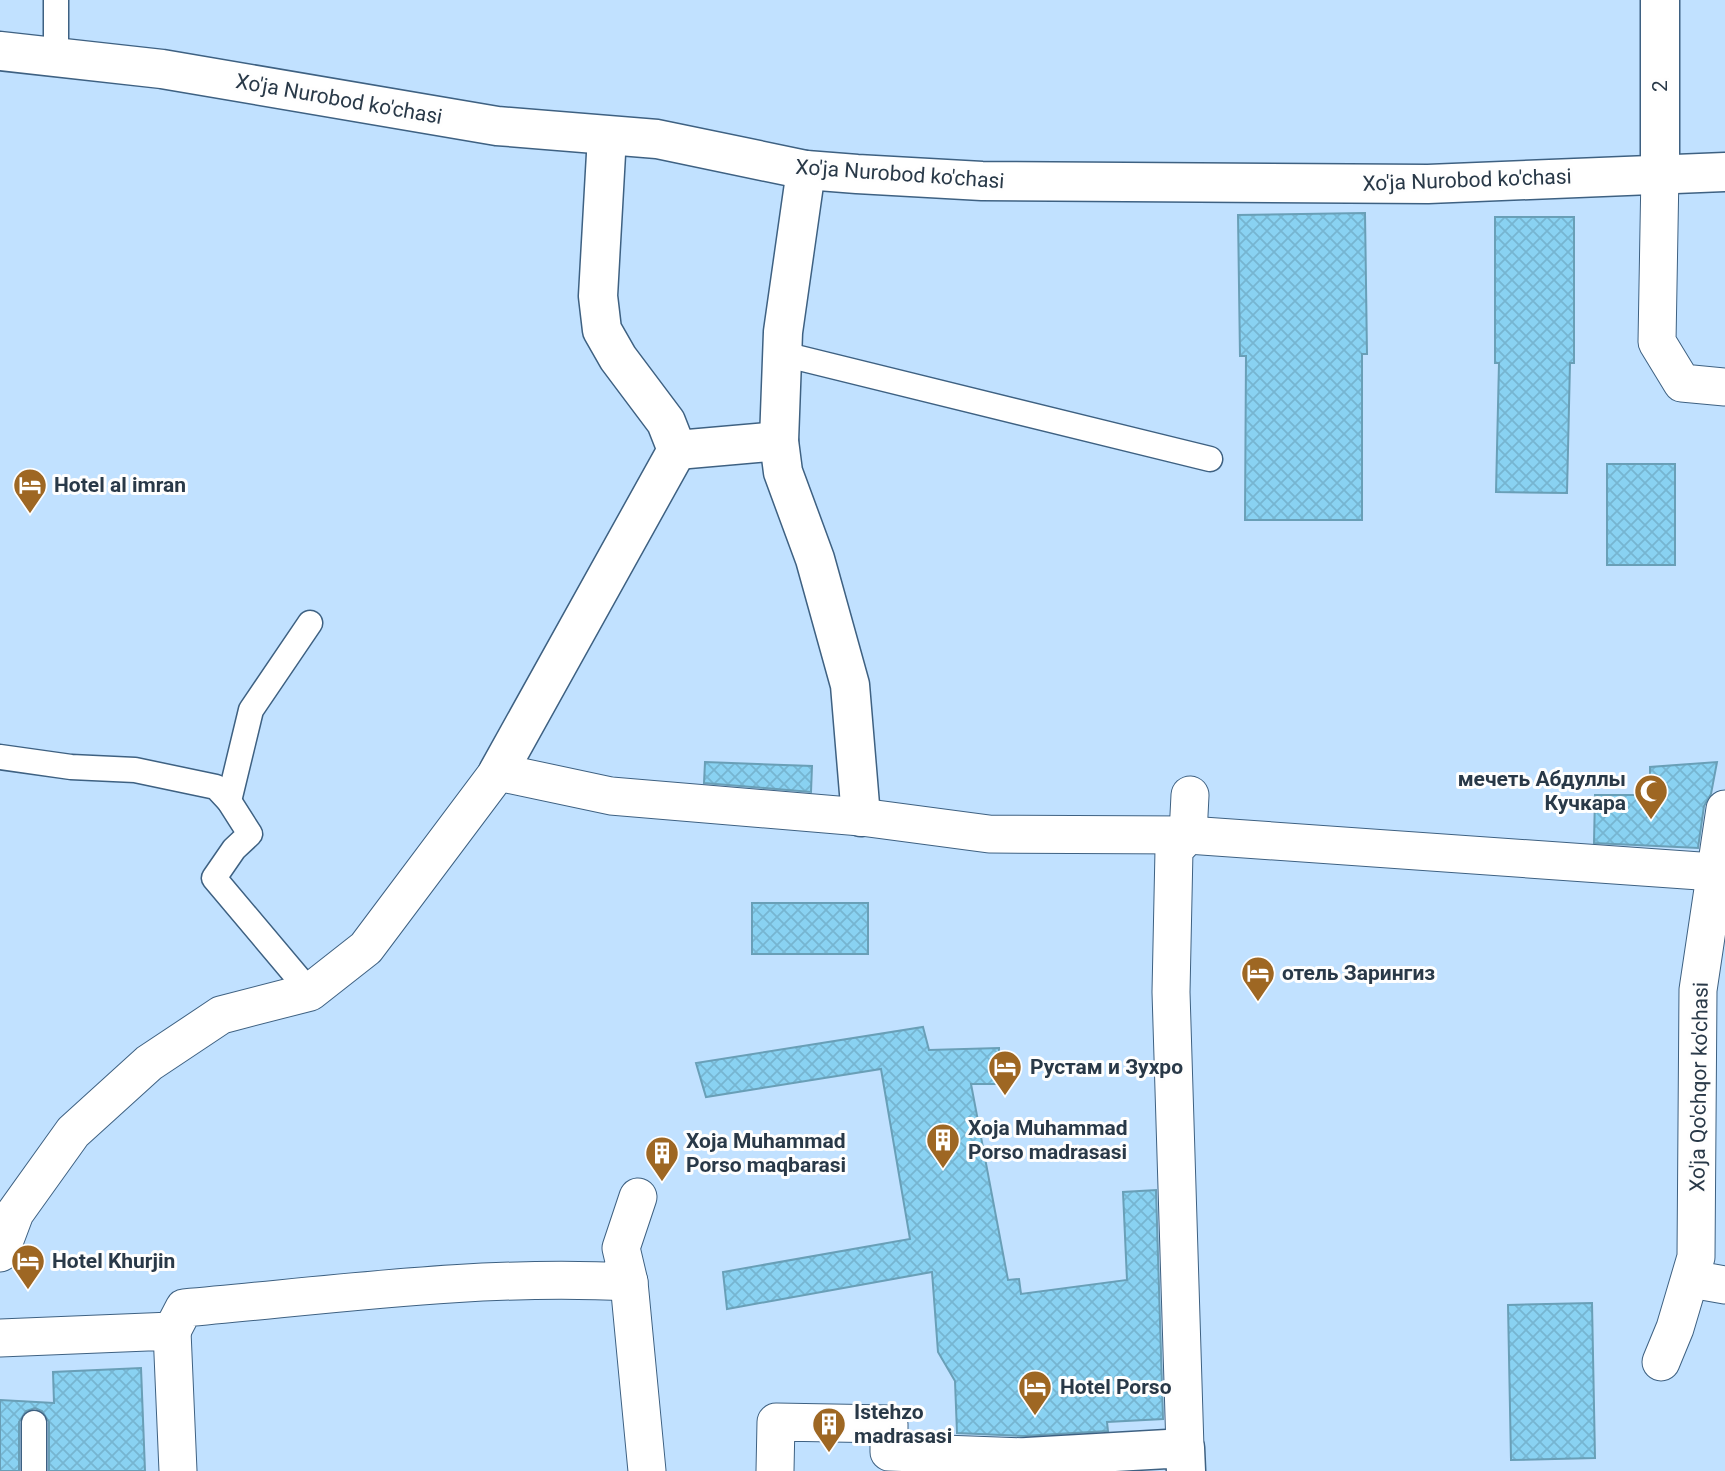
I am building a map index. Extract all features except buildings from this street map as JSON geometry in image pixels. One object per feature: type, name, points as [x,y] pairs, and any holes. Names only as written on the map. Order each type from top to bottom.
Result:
[{"type":"street","name":"2","points":[[1660,172],[1661,0]]},
{"type":"street","name":"Xo'ja Nurobod ko'chasi","points":[[0,51],[162,69],[497,126],[657,139],[806,170],[982,181],[1428,184],[1660,172],[1725,172]]},
{"type":"street","points":[[607,136],[598,296],[602,330],[618,358],[666,422],[677,450]]},
{"type":"street","points":[[806,170],[783,354],[779,441],[783,472],[815,559],[850,685],[861,817]]},
{"type":"street","points":[[1660,172],[1657,342],[1682,383],[1725,387]]},
{"type":"street","points":[[677,450],[779,441]]},
{"type":"street","points":[[0,1253],[15,1213],[72,1132],[149,1063],[221,1015],[310,992],[366,948],[498,772],[677,450]]},
{"type":"street","points":[[498,772],[611,796],[861,817],[989,834],[1188,835],[1714,872]]},
{"type":"street","points":[[775,1471],[776,1422],[889,1424],[889,1452],[1027,1464],[1185,1460],[1171,992],[1174,850],[1188,835],[1190,795]]},
{"type":"street","name":"Xo'ja Qo'chqor ko'chasi","points":[[1661,1362],[1708,1282],[1696,1257],[1698,990],[1725,809]]},
{"type":"street","points":[[638,1197],[621,1248],[629,1282],[647,1471]]},
{"type":"street","points":[[178,1471],[172,1331],[184,1308],[353,1290],[554,1278],[629,1282]]},
{"type":"street","points":[[0,1338],[172,1331]]},
{"type":"lane","points":[[55,0],[56,57]]},
{"type":"lane","points":[[783,354],[1210,458]]},
{"type":"lane","points":[[229,801],[251,710],[310,623]]},
{"type":"lane","points":[[0,757],[71,767],[135,770],[216,787],[229,801],[250,834],[234,849],[214,878],[310,992]]},
{"type":"lane","points":[[34,1423],[34,1471]]},
{"type":"place","name":"Hotel al imran","points":[[30,515]]},
{"type":"place","name":"мечеть Абдуллы Кучкара","points":[[1651,821]]},
{"type":"place","name":"отель Зарингиз","points":[[1258,1003]]},
{"type":"place","name":"Рустам и Зухро","points":[[1005,1097]]},
{"type":"place","name":"Xoja Muhammad Porso madrasasi","points":[[943,1170]]},
{"type":"place","name":"Xoja Muhammad Porso maqbarasi","points":[[662,1183]]},
{"type":"place","name":"Hotel Khurjin","points":[[28,1291]]},
{"type":"place","name":"Hotel Porso","points":[[1035,1417]]},
{"type":"place","name":"Istehzo madrasasi","points":[[829,1454]]}]
